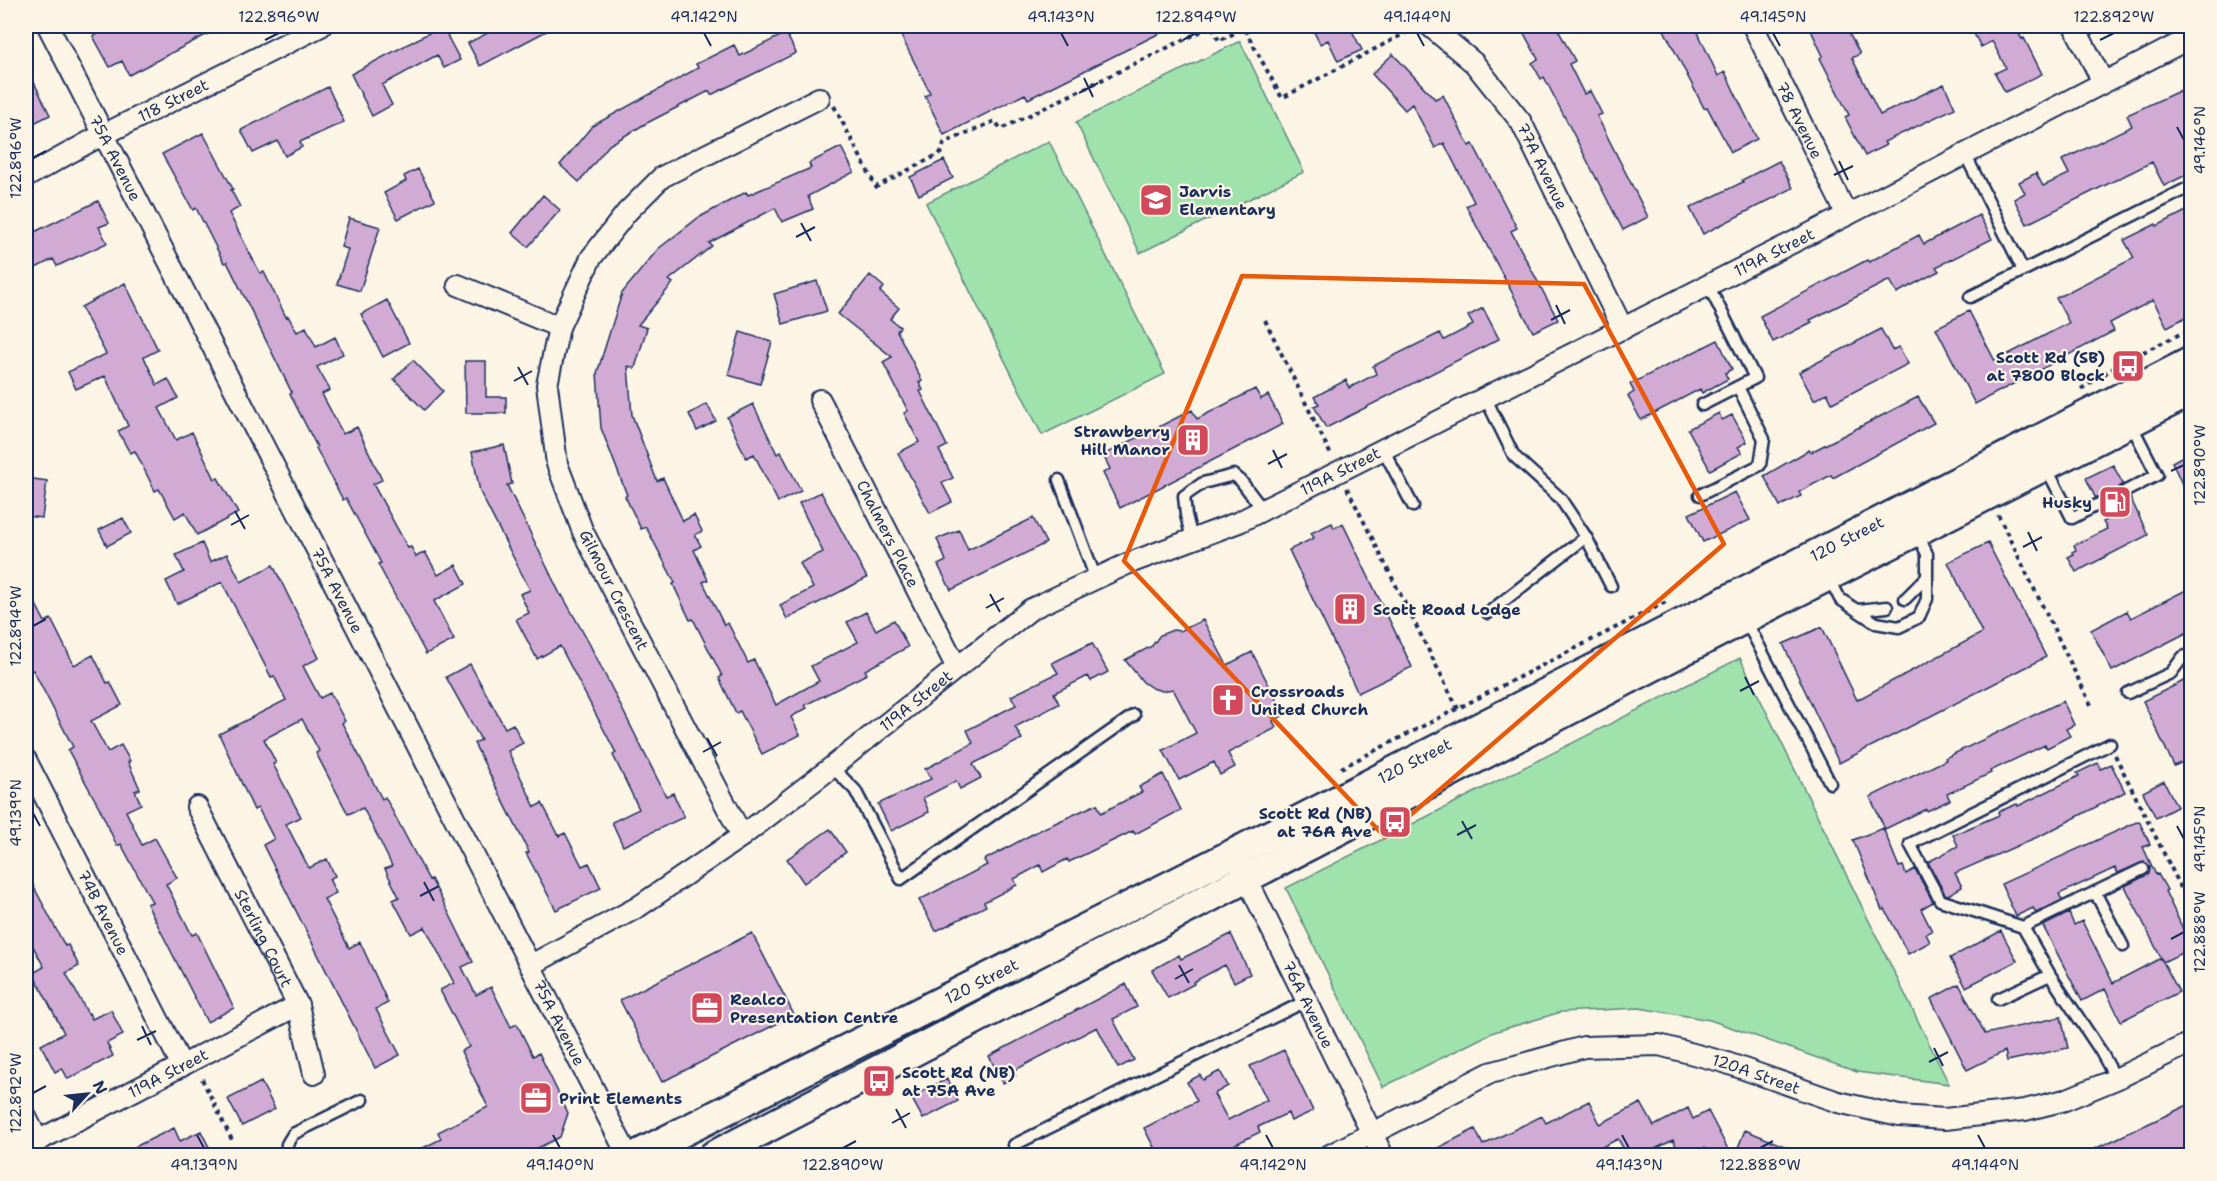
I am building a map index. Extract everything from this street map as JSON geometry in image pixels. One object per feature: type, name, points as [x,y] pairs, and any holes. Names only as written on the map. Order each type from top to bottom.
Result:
[{"type":"main road","name":"120 Street","points":[[713,1155],[1240,865],[1824,564],[2146,384],[2192,361]]},
{"type":"main road","points":[[2180,397],[2169,393],[2173,388],[2192,377]]},
{"type":"main road","points":[[2045,464],[2046,457],[2053,450],[2126,411],[2138,398],[2146,384]]},
{"type":"main road","name":"120 Street","points":[[635,1155],[1240,865],[1744,619],[1824,564],[1916,531],[2180,397]]},
{"type":"street","name":"75A Avenue","points":[[48,26],[312,539],[366,649],[628,1155]]},
{"type":"street","name":"118 Street","points":[[26,177],[104,134],[321,26]]},
{"type":"street","name":"78 Avenue","points":[[1753,26],[1847,215]]},
{"type":"street","points":[[2074,26],[2103,82]]},
{"type":"street","name":"77A Avenue","points":[[1422,27],[1474,63],[1521,122],[1623,329]]},
{"type":"street","name":"119A Street","points":[[531,965],[638,907],[742,836],[1031,609],[1127,564],[1239,522],[1623,329],[2192,37]]},
{"type":"street","name":"Gilmour Crescent","points":[[742,836],[583,532],[557,464],[548,385],[559,327],[591,258],[627,212],[662,177],[819,98]]},
{"type":"street","points":[[458,285],[559,327]]},
{"type":"street","name":"Chalmers Place","points":[[820,400],[957,668]]},
{"type":"street","name":"74B Avenue","points":[[26,760],[182,1066]]},
{"type":"street","name":"Sterling Court","points":[[197,807],[298,1005],[314,1074]]},
{"type":"street","name":"76A Avenue","points":[[1240,865],[1383,1155]]},
{"type":"street","name":"119A Street","points":[[26,1117],[32,1144],[298,1005]]},
{"type":"street","name":"120A Street","points":[[1328,1155],[1490,1072],[1584,1047],[1659,1046],[1724,1062],[1838,1102],[1899,1116],[1945,1119],[2025,1110],[2065,1100],[2116,1079],[2192,1042]]},
{"type":"lane","points":[[1965,154],[2024,270]]},
{"type":"lane","points":[[1970,297],[2192,186]]},
{"type":"lane","points":[[1702,405],[1755,378],[1708,285]]},
{"type":"lane","points":[[1700,495],[1760,465],[1764,439],[1738,387]]},
{"type":"lane","points":[[1485,397],[1515,456],[1560,498],[1586,537],[1611,586]]},
{"type":"lane","points":[[2126,491],[2157,475],[2130,422]]},
{"type":"lane","points":[[1383,449],[1413,506]]},
{"type":"lane","points":[[2045,464],[2072,518],[2099,504]]},
{"type":"lane","points":[[1192,540],[1184,496],[1203,483],[1234,475],[1263,510]]},
{"type":"lane","points":[[1059,480],[1096,579]]},
{"type":"lane","points":[[1824,564],[1840,599],[1876,623],[1899,627],[1919,617],[1927,599],[1928,554],[1916,531]]},
{"type":"lane","points":[[1488,613],[1586,537]]},
{"type":"lane","points":[[1905,598],[1927,577]]},
{"type":"lane","points":[[1858,610],[1887,607]]},
{"type":"lane","points":[[1744,619],[1830,783]]},
{"type":"lane","points":[[2128,693],[2170,673],[2183,657],[2192,654]]},
{"type":"lane","points":[[832,767],[855,790],[901,879],[1134,715]]},
{"type":"lane","points":[[2112,748],[1910,844],[1940,900],[2024,927],[2050,975],[2100,1050],[2116,1079]]},
{"type":"lane","points":[[2024,927],[2143,869]]},
{"type":"lane","points":[[2095,892],[2123,946]]},
{"type":"lane","points":[[1998,999],[2050,975]]},
{"type":"lane","points":[[1014,1145],[1306,1000]]},
{"type":"lane","points":[[286,1155],[287,1144],[293,1134],[362,1100]]},
{"type":"path","points":[[819,98],[835,107],[876,187],[941,153],[944,143],[995,121],[1001,129],[1212,26],[1219,41],[1244,28],[1282,99],[1422,27]]},
{"type":"path","points":[[1265,320],[1332,459]]},
{"type":"path","points":[[2072,395],[2123,362],[2178,335],[2192,331]]},
{"type":"path","points":[[1347,488],[1458,709]]},
{"type":"path","points":[[1996,512],[2092,707]]},
{"type":"path","points":[[1341,768],[1674,599]]},
{"type":"path","points":[[2112,748],[2192,910]]},
{"type":"path","points":[[2156,851],[2160,846]]},
{"type":"path","points":[[202,1079],[232,1140]]},
{"type":"highlighted area","points":[[1242,276],[1584,284],[1724,544],[1385,837],[1124,561]]},
{"type":"green space","points":[[1240,41],[1304,172],[1140,253],[1076,122]]},
{"type":"green space","points":[[1049,141],[1165,374],[1042,435],[926,203]]},
{"type":"green space","points":[[1740,658],[1949,1084],[1857,1072],[1710,1020],[1639,1008],[1561,1012],[1494,1032],[1383,1087],[1286,888]]},
{"type":"building","points":[[114,26],[223,26],[129,75],[122,61],[110,67],[93,36]]},
{"type":"building","points":[[442,26],[460,60],[444,68],[437,55],[382,85],[392,105],[372,116],[351,74]]},
{"type":"building","points":[[489,26],[556,26],[480,66],[468,43],[492,31]]},
{"type":"building","points":[[908,26],[1174,26],[1028,99],[1025,94],[944,135],[925,96],[930,93],[898,30]]},
{"type":"building","points":[[1311,26],[1359,26],[1351,29],[1362,50],[1338,61],[1328,40],[1320,44]]},
{"type":"building","points":[[1520,26],[1556,26],[1575,61],[1569,64],[1584,94],[1590,91],[1602,114],[1597,116],[1648,217],[1623,230],[1544,77],[1541,79],[1532,63],[1538,59]]},
{"type":"building","points":[[1662,26],[1695,26],[1718,76],[1725,72],[1757,139],[1731,152],[1707,107],[1704,108]]},
{"type":"building","points":[[1809,26],[1845,26],[1860,54],[1852,58],[1880,115],[1944,84],[1955,108],[1884,142],[1886,145],[1865,156],[1845,117],[1849,115],[1820,58],[1823,56]]},
{"type":"building","points":[[1970,26],[2023,26],[2016,29],[2022,39],[2024,38],[2042,74],[2005,92],[1995,73],[2006,68],[1992,41],[1981,47]]},
{"type":"building","points":[[786,33],[796,53],[711,95],[709,91],[609,145],[579,182],[560,165],[592,126],[698,68],[696,64],[734,45],[740,56]]},
{"type":"building","points":[[1393,54],[1435,99],[1443,95],[1469,146],[1473,144],[1517,228],[1511,231],[1558,320],[1533,332],[1466,206],[1474,202],[1444,143],[1435,148],[1412,104],[1405,110],[1372,74]]},
{"type":"building","points":[[26,66],[50,115],[26,127]]},
{"type":"building","points":[[2192,85],[2192,172],[2164,186],[2152,162],[2027,224],[2014,199],[2025,193],[2019,182],[2036,173],[2043,186],[2069,174],[2062,160],[2132,126],[2127,115]]},
{"type":"building","points":[[328,87],[344,122],[300,142],[302,147],[285,156],[278,141],[253,153],[241,130]]},
{"type":"building","points":[[203,133],[240,207],[229,213],[260,273],[264,272],[286,317],[288,316],[297,332],[306,327],[316,347],[335,337],[343,354],[317,367],[330,390],[322,394],[343,434],[357,427],[382,480],[373,484],[408,548],[411,547],[416,557],[425,552],[438,575],[456,565],[466,584],[434,601],[454,640],[426,654],[378,564],[381,563],[346,498],[343,500],[316,448],[290,394],[292,393],[227,262],[224,263],[196,208],[193,210],[162,154]]},
{"type":"building","points":[[841,147],[854,172],[808,196],[813,209],[782,222],[775,208],[709,243],[712,246],[669,280],[673,283],[638,325],[647,328],[635,368],[628,366],[632,415],[657,481],[663,478],[683,521],[694,515],[702,531],[695,535],[701,546],[694,550],[708,580],[703,582],[724,625],[728,623],[748,663],[754,660],[776,705],[819,681],[811,666],[858,642],[847,622],[866,612],[876,630],[894,620],[908,647],[865,670],[867,674],[805,705],[807,708],[791,717],[800,735],[762,754],[740,711],[736,713],[719,678],[722,676],[693,619],[690,620],[673,584],[675,583],[646,527],[641,529],[625,496],[627,495],[601,428],[597,373],[622,293],[658,249],[698,218],[746,192],[748,195],[811,168],[809,163]]},
{"type":"building","points":[[944,160],[953,178],[919,195],[910,177]]},
{"type":"building","points":[[1779,161],[1793,188],[1703,234],[1690,208]]},
{"type":"building","points":[[418,169],[435,200],[398,219],[384,193],[406,181],[404,176]]},
{"type":"building","points":[[543,195],[560,210],[528,247],[512,233]]},
{"type":"building","points":[[98,201],[109,223],[99,227],[107,243],[57,266],[53,259],[26,273],[26,236]]},
{"type":"building","points":[[2192,208],[2192,314],[2167,327],[2153,300],[2110,323],[2114,331],[1975,404],[1936,328],[1969,311],[1995,361],[2069,323],[2056,298],[2134,258],[2124,240]]},
{"type":"building","points":[[1979,215],[1992,239],[1936,267],[1939,271],[1897,293],[1890,280],[1810,320],[1812,322],[1773,342],[1760,316],[1919,235],[1924,244]]},
{"type":"building","points":[[349,218],[380,227],[360,291],[337,284],[348,249],[341,247]]},
{"type":"building","points":[[870,275],[884,287],[880,292],[899,308],[890,319],[900,327],[897,331],[922,381],[919,382],[923,390],[920,391],[947,446],[939,450],[953,478],[942,483],[952,502],[930,513],[898,453],[919,442],[904,413],[908,411],[883,362],[892,357],[838,314]]},
{"type":"building","points":[[817,281],[827,311],[783,324],[774,294]]},
{"type":"building","points":[[125,283],[158,350],[144,357],[157,385],[168,379],[178,398],[159,408],[176,440],[192,432],[215,479],[218,478],[238,513],[197,535],[185,512],[175,518],[159,489],[155,491],[135,451],[130,453],[118,431],[128,426],[105,376],[76,389],[68,372],[106,354],[81,307]]},
{"type":"building","points":[[387,300],[409,343],[383,357],[361,314]]},
{"type":"building","points":[[1483,308],[1499,339],[1326,428],[1314,406],[1319,404],[1314,397],[1346,380],[1349,388],[1376,374],[1373,366],[1440,333],[1444,340],[1473,325],[1468,316]]},
{"type":"building","points":[[1881,329],[1892,350],[1899,347],[1908,364],[1832,403],[1827,393],[1814,400],[1799,372]]},
{"type":"building","points":[[740,332],[772,342],[760,384],[728,375]]},
{"type":"building","points":[[1718,340],[1732,369],[1725,373],[1728,379],[1702,393],[1700,389],[1641,420],[1628,396],[1634,392],[1630,384]]},
{"type":"building","points":[[413,360],[443,391],[424,410],[394,379]]},
{"type":"building","points":[[465,361],[486,361],[486,397],[506,397],[506,413],[466,413]]},
{"type":"building","name":"Strawberry Hill Manor","points":[[1255,389],[1261,399],[1268,395],[1283,424],[1120,508],[1103,473],[1110,469],[1103,455],[1192,410],[1197,419]]},
{"type":"building","points":[[1918,397],[1934,423],[1833,478],[1831,475],[1799,492],[1801,496],[1780,506],[1764,476],[1809,450],[1811,452]]},
{"type":"building","points":[[707,404],[716,421],[697,431],[689,414]]},
{"type":"building","points":[[753,404],[777,454],[781,452],[801,491],[778,502],[754,454],[746,458],[727,417]]},
{"type":"building","points":[[1719,413],[1722,420],[1732,415],[1747,442],[1738,447],[1742,453],[1710,470],[1688,429]]},
{"type":"building","points":[[504,445],[512,484],[507,485],[561,596],[589,643],[666,796],[673,793],[684,817],[623,846],[612,822],[639,809],[613,755],[616,753],[560,646],[537,659],[516,619],[529,613],[520,594],[530,590],[480,492],[472,452]]},
{"type":"building","points":[[2192,451],[2192,506],[2172,462]]},
{"type":"building","points":[[2113,465],[2123,484],[2119,487],[2119,494],[2122,498],[2130,497],[2148,535],[2076,572],[2068,557],[2076,550],[2074,545],[2107,529],[2103,522],[2107,520],[2102,511],[2106,508],[2106,501],[2103,497],[2095,497],[2086,478]]},
{"type":"building","points":[[26,478],[47,481],[42,518],[26,516]]},
{"type":"building","points":[[821,492],[867,578],[787,619],[780,605],[813,588],[800,563],[823,552],[799,503]]},
{"type":"building","points":[[1735,492],[1750,520],[1703,542],[1689,514]]},
{"type":"building","points":[[123,518],[131,533],[107,546],[99,530]]},
{"type":"building","points":[[1033,518],[1046,543],[951,590],[938,565],[946,561],[937,539],[959,530],[968,550]]},
{"type":"building","name":"Scott Road Lodge","points":[[1332,523],[1334,528],[1343,524],[1412,667],[1358,693],[1289,550],[1314,538],[1311,533]]},
{"type":"building","points":[[202,543],[210,562],[227,554],[241,582],[273,565],[319,658],[303,666],[320,698],[330,693],[345,721],[342,723],[382,799],[385,797],[449,913],[473,962],[462,967],[476,995],[491,987],[511,1027],[517,1024],[533,1056],[539,1053],[568,1113],[560,1137],[524,1155],[409,1155],[441,1139],[438,1132],[488,1107],[461,1051],[469,1047],[440,990],[454,983],[425,927],[411,934],[393,900],[399,897],[385,869],[392,866],[379,839],[363,808],[348,814],[316,753],[319,751],[302,719],[264,739],[276,763],[273,764],[301,817],[286,824],[309,868],[327,859],[335,876],[329,879],[336,893],[324,899],[349,948],[360,942],[388,1003],[376,1009],[400,1055],[375,1068],[263,845],[274,839],[258,808],[254,810],[219,734],[286,700],[274,676],[271,677],[222,582],[177,604],[166,581],[184,572],[176,555]]},
{"type":"building","points":[[1988,543],[2046,657],[1839,763],[1783,644],[1822,627],[1857,700],[1982,633],[1948,562]]},
{"type":"building","points":[[26,585],[45,622],[51,619],[74,665],[93,655],[107,683],[110,682],[122,705],[91,721],[108,752],[121,745],[130,761],[128,762],[140,789],[135,791],[141,804],[126,811],[142,845],[155,838],[177,878],[166,884],[192,935],[197,933],[234,1008],[207,1022],[147,904],[152,902],[121,844],[117,846],[68,750],[73,747],[33,670],[26,673]]},
{"type":"building","points":[[2192,587],[2192,630],[2112,671],[2091,630],[2127,611],[2131,618]]},
{"type":"building","name":"Crossroads United Church","points":[[1203,620],[1227,665],[1252,652],[1284,715],[1273,721],[1276,728],[1228,753],[1235,767],[1220,775],[1214,762],[1179,780],[1163,750],[1196,733],[1173,689],[1162,691],[1152,688],[1143,682],[1125,660],[1152,646],[1160,635],[1173,630],[1180,631]]},
{"type":"building","points":[[1092,643],[1108,672],[1091,681],[1088,676],[1054,693],[1059,704],[1015,727],[1022,739],[973,764],[981,778],[960,789],[956,781],[923,798],[929,812],[891,831],[878,804],[931,779],[925,769],[973,743],[967,730],[1016,705],[1011,696],[1058,673],[1052,663]]},
{"type":"building","points":[[470,664],[505,728],[513,724],[523,743],[508,751],[535,807],[542,803],[559,836],[565,833],[582,866],[589,863],[601,888],[556,910],[526,853],[529,852],[474,743],[481,740],[446,677]]},
{"type":"building","points":[[2192,677],[2192,758],[2174,766],[2143,701]]},
{"type":"building","points":[[2063,701],[2074,725],[2066,729],[2070,736],[1990,771],[1991,773],[1947,794],[1950,800],[1885,829],[1870,797]]},
{"type":"building","points":[[2098,763],[2101,769],[2111,764],[2125,792],[2042,835],[1955,873],[1962,887],[1948,895],[1945,894],[1928,862],[1958,846],[1953,835],[2079,776],[2077,773]]},
{"type":"building","points":[[1163,774],[1181,810],[1135,834],[1133,831],[1069,862],[1067,859],[1043,872],[1040,865],[1014,879],[1017,885],[984,902],[986,906],[936,931],[919,900],[987,865],[984,860],[1042,829],[1097,804],[1101,813],[1142,792],[1139,787]]},
{"type":"building","points":[[2164,781],[2177,807],[2156,818],[2143,792]]},
{"type":"building","points":[[2139,821],[2150,844],[2143,847],[2156,875],[2158,874],[2167,890],[2165,891],[2192,948],[2163,962],[2125,886],[2149,874],[2150,866],[2144,862],[2118,873],[2115,868],[2059,894],[2062,900],[2036,913],[2033,908],[2016,916],[2001,884]]},
{"type":"building","points":[[1883,828],[1899,867],[1903,866],[1906,874],[1915,869],[1933,902],[1921,909],[1932,931],[1926,934],[1930,942],[1908,954],[1885,909],[1882,910],[1853,840]]},
{"type":"building","points":[[830,829],[846,852],[804,883],[787,859]]},
{"type":"building","points":[[26,872],[65,946],[68,945],[79,966],[66,973],[88,1014],[92,1019],[111,1010],[123,1035],[107,1043],[113,1056],[68,1079],[62,1068],[55,1072],[41,1045],[64,1033],[33,973],[44,967],[26,933]]},
{"type":"building","points":[[2069,913],[2074,925],[2082,921],[2113,983],[2161,958],[2179,992],[2121,1021],[2105,989],[2082,1001],[2043,926]]},
{"type":"building","points":[[2001,931],[2017,961],[1966,987],[1950,958]]},
{"type":"building","name":"Realco Presentation Centre","points":[[752,933],[794,1015],[662,1082],[620,1000]]},
{"type":"building","points":[[1231,934],[1250,974],[1234,982],[1225,965],[1168,998],[1152,970],[1179,955],[1181,959]]},
{"type":"building","points":[[1126,984],[1137,1007],[1113,1019],[1134,1060],[1118,1068],[1097,1027],[1013,1071],[1016,1076],[1003,1083],[989,1056]]},
{"type":"building","points":[[1959,984],[1985,1034],[2061,1017],[2068,1048],[2007,1061],[2005,1051],[1967,1070],[1931,999]]},
{"type":"building","points":[[1284,1050],[1313,1111],[1291,1121],[1288,1113],[1258,1127],[1260,1132],[1214,1155],[1158,1155],[1144,1128],[1197,1101],[1187,1082],[1200,1075],[1203,1080],[1220,1071],[1228,1086],[1214,1094],[1228,1120],[1267,1100],[1250,1066]]},
{"type":"building","points":[[947,1079],[958,1101],[923,1119],[911,1097]]},
{"type":"building","points":[[261,1082],[275,1109],[242,1126],[228,1099]]},
{"type":"building","points":[[1589,1101],[1600,1124],[1641,1103],[1654,1126],[1688,1108],[1693,1119],[1708,1111],[1731,1155],[1708,1155],[1704,1148],[1690,1155],[1681,1155],[1673,1140],[1643,1155],[1627,1155],[1618,1139],[1586,1155],[1424,1155],[1475,1129],[1483,1145],[1542,1116],[1546,1123]]},
{"type":"building","points":[[2192,1103],[2192,1147],[2175,1155],[2082,1155]]},
{"type":"building","points":[[174,1128],[180,1141],[201,1131],[213,1155],[118,1155]]},
{"type":"building","points":[[1745,1130],[1806,1155],[1735,1155]]},
{"type":"place","name":"Jarvis Elementary","points":[[1156,200]]},
{"type":"place","name":"Scott Rd (SB) at 7800 Block","points":[[2128,366]]},
{"type":"place","name":"Strawberry Hill Manor","points":[[1193,440]]},
{"type":"place","name":"Husky","points":[[2115,502]]},
{"type":"place","name":"Scott Road Lodge","points":[[1350,609]]},
{"type":"place","name":"Crossroads United Church","points":[[1228,700]]},
{"type":"place","name":"Scott Rd (NB) at 76A Ave","points":[[1395,822]]},
{"type":"place","name":"Realco Presentation Centre","points":[[707,1008]]},
{"type":"place","name":"Scott Rd (NB) at 75A Ave","points":[[879,1081]]},
{"type":"place","name":"Print Elements","points":[[536,1098]]}]
